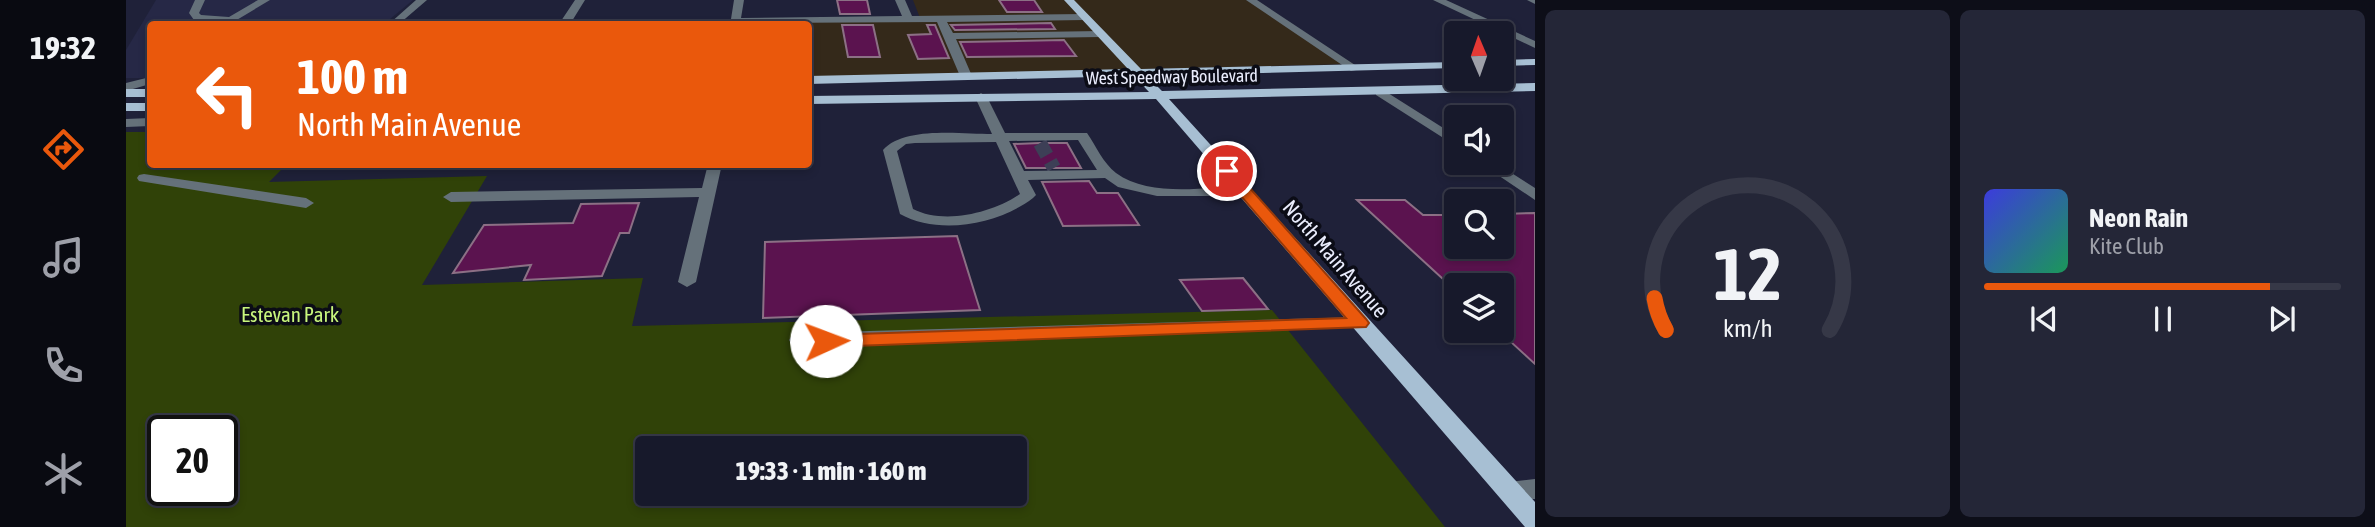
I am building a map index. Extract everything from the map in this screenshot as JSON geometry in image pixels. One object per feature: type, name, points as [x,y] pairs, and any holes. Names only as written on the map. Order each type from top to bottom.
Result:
[{"type":"main road","name":"North Main Avenue","points":[[1069,0],[1160,95],[1535,520]]},
{"type":"main road","points":[[1514,63],[1535,62]]},
{"type":"main road","name":"West Speedway Boulevard","points":[[812,80],[1444,65]]},
{"type":"main road","name":"West Speedway Boulevard","points":[[812,100],[1380,92],[1535,87]]},
{"type":"main road","points":[[126,93],[147,93]]},
{"type":"main road","points":[[126,107],[147,107]]},
{"type":"street","points":[[200,0],[194,13],[198,18],[220,21]]},
{"type":"street","points":[[230,21],[265,0]]},
{"type":"street","points":[[398,21],[422,0]]},
{"type":"street","points":[[566,21],[580,0]]},
{"type":"street","points":[[736,21],[739,0]]},
{"type":"street","points":[[900,0],[908,19]]},
{"type":"street","points":[[1251,0],[1355,69]]},
{"type":"street","points":[[1438,0],[1535,46]]},
{"type":"street","points":[[812,21],[1085,17]]},
{"type":"street","points":[[942,19],[966,76]]},
{"type":"street","points":[[949,36],[1101,34]]},
{"type":"street","points":[[1380,92],[1444,134]]},
{"type":"street","points":[[981,97],[999,138],[1028,195],[1003,211],[959,219],[923,220],[906,211],[890,150],[895,144],[915,139],[999,138],[1038,140],[1082,136],[1108,174],[1124,185],[1149,191],[1245,191]]},
{"type":"street","points":[[126,123],[147,122]]},
{"type":"street","points":[[687,282],[714,168]]},
{"type":"street","points":[[1018,176],[1056,172],[1108,174]]},
{"type":"street","points":[[1504,175],[1535,195]]},
{"type":"street","points":[[144,178],[306,203]]},
{"type":"street","points":[[451,197],[709,192]]},
{"type":"street","points":[[799,340],[1360,323]]},
{"type":"street","points":[[1509,490],[1535,489]]},
{"type":"shaded area","points":[[156,0],[413,0],[388,21],[147,21],[147,78],[126,78],[126,50]]},
{"type":"shaded area","points":[[913,0],[1253,0],[1353,64],[812,77],[812,21],[743,21],[920,18]]},
{"type":"green space","name":"Estevan Park","points":[[126,132],[147,132],[147,168],[283,168],[269,182],[487,176],[422,285],[643,278],[632,326],[1272,310],[1445,527],[126,527]]},
{"type":"building","points":[[837,0],[867,0],[870,14],[840,14]]},
{"type":"building","points":[[999,0],[1034,0],[1042,12],[1007,12]]},
{"type":"building","points":[[1051,23],[1055,29],[955,30],[951,25]]},
{"type":"building","points":[[842,25],[873,25],[880,57],[848,57]]},
{"type":"building","points":[[927,25],[935,25],[949,58],[918,59],[908,35],[931,34]]},
{"type":"building","points":[[1064,40],[1076,56],[967,57],[960,42]]},
{"type":"building","points":[[1067,143],[1081,168],[1026,168],[1014,144]]},
{"type":"building","points":[[1089,181],[1097,193],[1118,193],[1139,225],[1063,226],[1042,182]]},
{"type":"building","points":[[1357,200],[1405,200],[1423,215],[1444,215],[1444,259],[1514,259],[1514,214],[1535,213],[1535,364],[1512,343],[1514,273],[1444,273],[1444,280]]},
{"type":"building","points":[[639,203],[629,233],[620,233],[602,276],[524,280],[531,265],[453,273],[484,225],[573,223],[581,204]]},
{"type":"building","points":[[957,236],[980,310],[763,318],[765,242]]},
{"type":"building","points":[[1243,278],[1268,309],[1202,311],[1180,280]]},
{"type":"tunnel","points":[[1040,143],[1054,168]]},
{"type":"route","points":[[826,341],[1360,323],[1227,171]]}]
